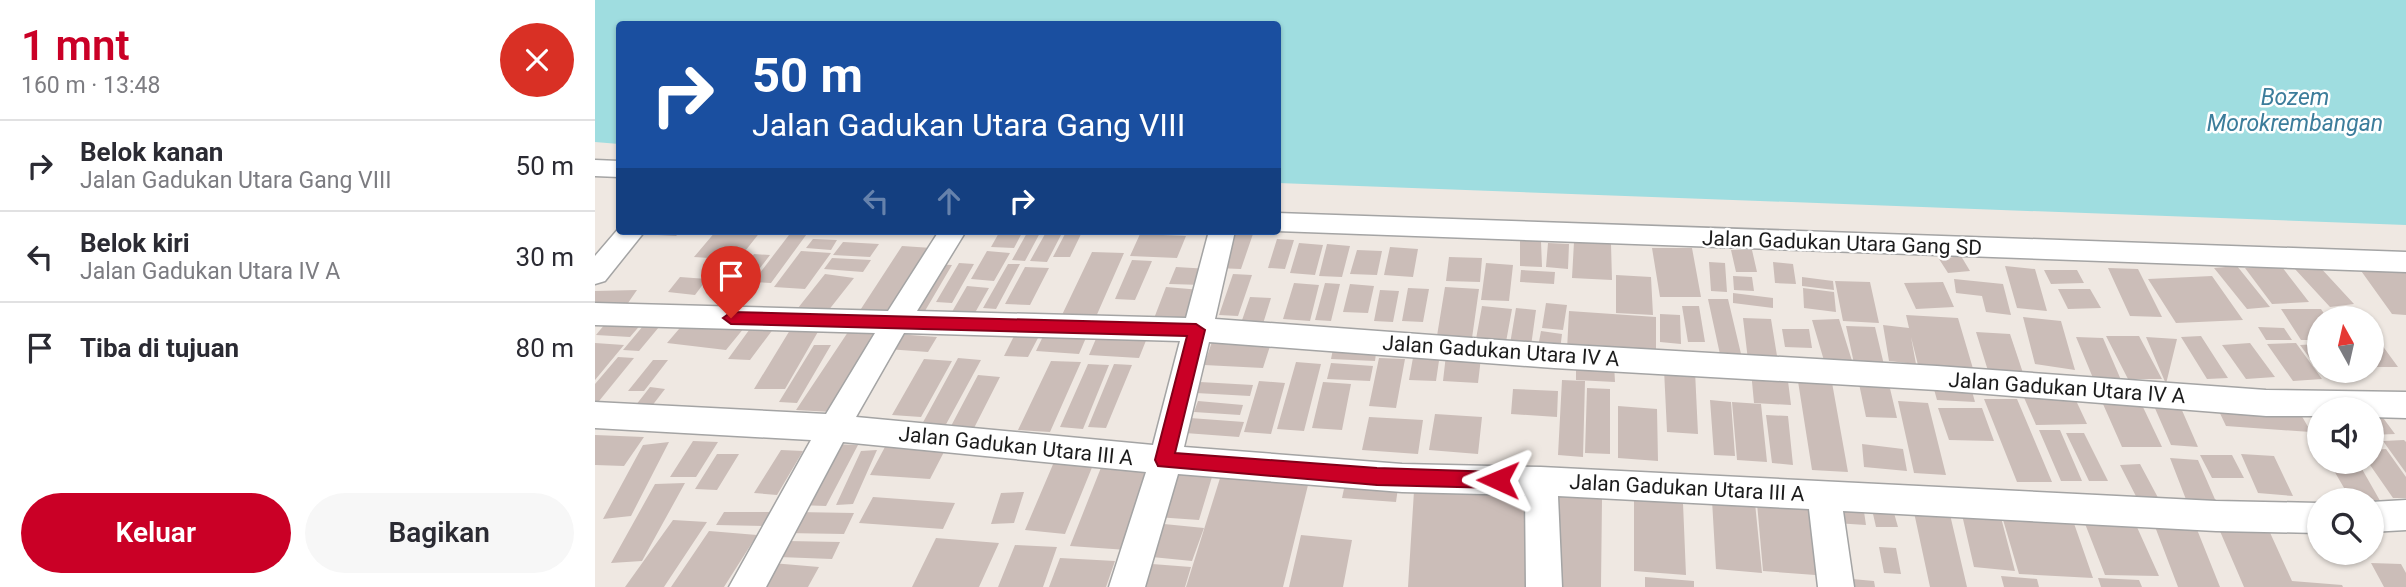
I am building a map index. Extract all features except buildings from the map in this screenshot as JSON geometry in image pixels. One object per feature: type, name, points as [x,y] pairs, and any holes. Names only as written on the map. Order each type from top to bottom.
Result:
[{"type":"street","points":[[595,169],[616,169]]},
{"type":"street","name":"Jalan Gadukan Utara Gang SD","points":[[1281,222],[2406,262]]},
{"type":"street","points":[[595,274],[629,235]]},
{"type":"street","points":[[747,587],[832,428],[894,323],[951,235]]},
{"type":"street","points":[[1127,587],[1158,490],[1221,235]]},
{"type":"street","name":"Jalan Gadukan Utara IV A","points":[[595,314],[1196,330],[1554,356],[1937,378],[2400,412]]},
{"type":"street","name":"Jalan Gadukan Utara III A","points":[[595,415],[832,428],[1164,460],[1402,478],[1542,481],[2216,516],[2307,518]]},
{"type":"street","points":[[1542,481],[1544,587]]},
{"type":"street","points":[[1824,495],[1836,587]]},
{"type":"street","points":[[2384,517],[2406,516]]},
{"type":"water","name":"Bozem Morokrembangan","points":[[595,0],[2406,0],[2406,225],[1281,183],[1281,21],[616,21],[616,144],[595,142]]},
{"type":"route","points":[[731,318],[1196,330],[1164,460],[1377,477],[1498,480]]}]
